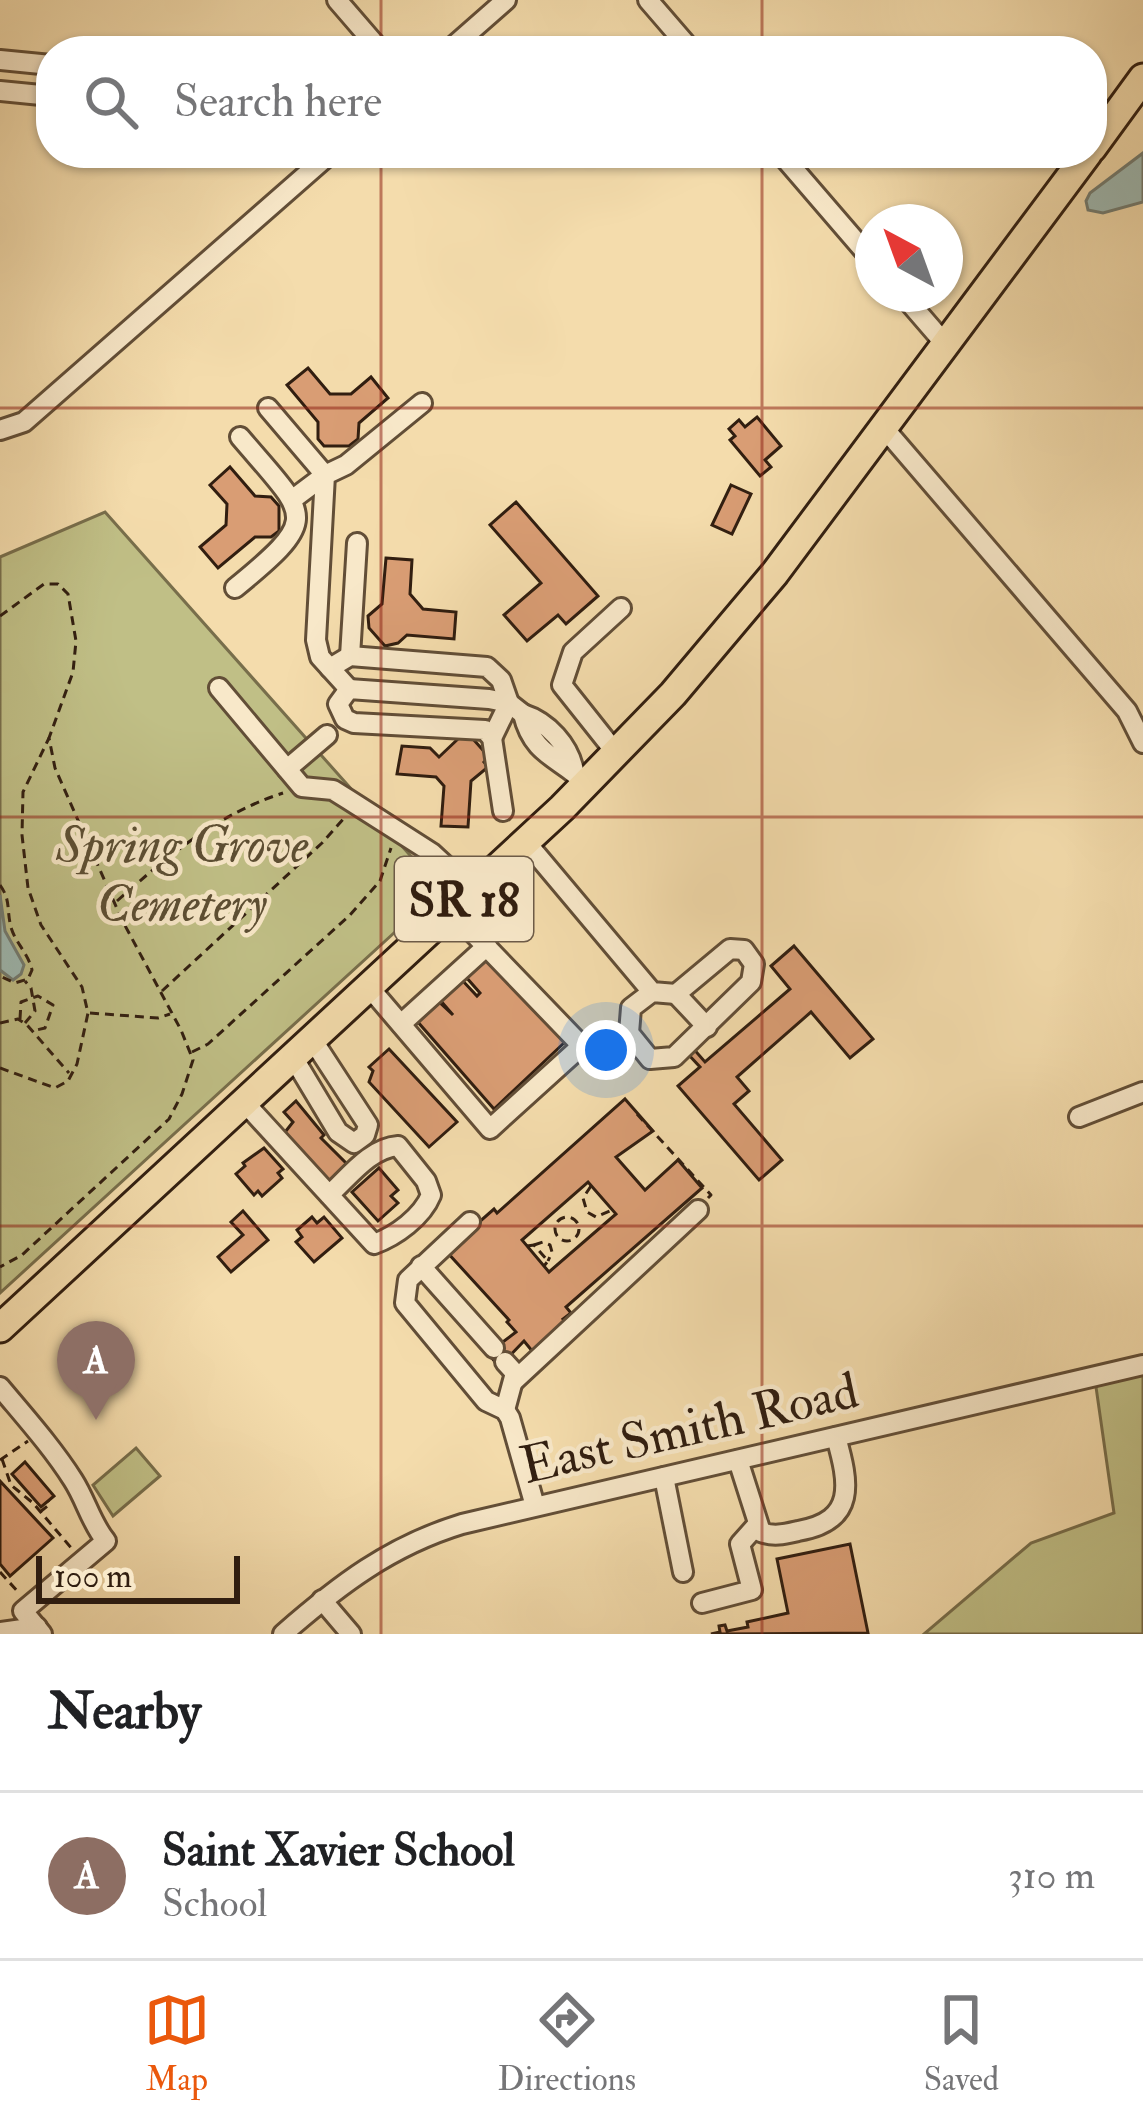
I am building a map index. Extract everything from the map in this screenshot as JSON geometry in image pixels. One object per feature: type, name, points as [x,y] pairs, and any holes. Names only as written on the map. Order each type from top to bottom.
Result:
[{"type":"highway","name":"SR 18","points":[[1107,127],[1143,78]]},
{"type":"highway","name":"SR 18","points":[[0,1328],[526,842],[580,777],[616,754],[745,610],[1077,168]]},
{"type":"street","points":[[337,0],[368,36]]},
{"type":"street","points":[[465,36],[506,0]]},
{"type":"street","points":[[648,0],[679,36]]},
{"type":"street","points":[[0,60],[36,64]]},
{"type":"street","points":[[0,91],[36,95]]},
{"type":"street","points":[[0,430],[24,422],[314,168]]},
{"type":"street","points":[[793,168],[855,240]]},
{"type":"street","points":[[918,312],[946,345]]},
{"type":"street","points":[[292,499],[346,465],[422,403]]},
{"type":"street","points":[[268,408],[325,475],[316,640],[320,657],[349,689],[489,698],[540,720],[571,754],[580,777]]},
{"type":"street","points":[[884,428],[1127,711],[1143,743]]},
{"type":"street","points":[[235,588],[286,546],[297,521],[292,499],[240,437]]},
{"type":"street","points":[[350,656],[357,543]]},
{"type":"street","points":[[616,754],[562,685],[573,652],[621,608]]},
{"type":"street","points":[[330,668],[350,656],[488,667],[501,680],[516,709]]},
{"type":"street","points":[[219,688],[302,787],[333,790],[432,853],[473,891]]},
{"type":"street","points":[[349,689],[338,704],[345,719],[485,730],[492,738],[503,811]]},
{"type":"street","points":[[492,738],[516,709]]},
{"type":"street","points":[[287,769],[327,735]]},
{"type":"street","points":[[526,842],[652,992]]},
{"type":"street","points":[[369,986],[490,1129],[525,1098],[579,1043],[452,910]]},
{"type":"street","points":[[401,1024],[487,946]]},
{"type":"street","points":[[676,994],[730,950],[744,950],[754,964],[751,982],[707,1027],[674,1057],[650,1058],[629,1033],[631,1008],[652,992],[676,994],[707,1027]]},
{"type":"street","points":[[303,1048],[368,1125],[365,1135],[348,1142],[338,1132],[303,1048]]},
{"type":"street","points":[[1079,1117],[1143,1091]]},
{"type":"street","points":[[244,1102],[329,1196],[374,1244],[388,1239],[426,1208],[431,1195],[426,1181],[398,1146],[389,1145],[329,1196]]},
{"type":"street","points":[[514,1381],[698,1210]]},
{"type":"street","points":[[470,1222],[408,1280],[406,1303],[486,1401],[505,1410],[515,1429],[536,1506]]},
{"type":"street","points":[[421,1266],[514,1372],[505,1410]]},
{"type":"street","name":"East Smith Road","points":[[283,1634],[371,1563],[427,1535],[1143,1365]]},
{"type":"street","points":[[0,1387],[67,1471],[85,1499],[94,1527],[106,1541],[23,1611],[40,1631]]},
{"type":"street","points":[[738,1460],[756,1526],[770,1535],[784,1534],[826,1524],[836,1515],[848,1477],[836,1437]]},
{"type":"street","points":[[664,1477],[683,1572]]},
{"type":"street","points":[[702,1604],[752,1590],[740,1544],[756,1526]]},
{"type":"street","points":[[322,1600],[350,1634]]},
{"type":"street","points":[[0,1632],[40,1631]]},
{"type":"path","points":[[0,616],[44,584],[58,584],[68,594],[76,641],[74,672],[23,792],[22,836],[28,888],[40,925],[82,987],[88,1013],[71,1075],[56,1088],[0,1072]]},
{"type":"path","points":[[0,1267],[22,1255],[169,1119],[193,1060],[115,904],[55,768],[49,738]]},
{"type":"path","points":[[115,904],[206,827],[250,804],[302,787]]},
{"type":"path","points":[[160,992],[322,844],[356,806]]},
{"type":"path","points":[[190,1053],[208,1044],[350,915],[380,881],[395,830]]},
{"type":"path","points":[[0,885],[10,900],[14,935],[29,955],[32,970],[15,983],[0,976]]},
{"type":"path","points":[[24,980],[35,1011]]},
{"type":"path","points":[[22,1022],[21,1002],[48,1000],[53,1005],[45,1028],[32,1031]]},
{"type":"path","points":[[35,1011],[50,1017]]},
{"type":"path","points":[[22,1022],[35,1011]]},
{"type":"path","points":[[88,1013],[158,1018],[172,1013]]},
{"type":"path","points":[[0,1023],[7,1019],[22,1022],[71,1075]]},
{"type":"path","points":[[638,1114],[712,1195],[698,1210]]},
{"type":"path","points":[[591,1186],[584,1198],[587,1212],[596,1217],[612,1210]]},
{"type":"path","points":[[576,1222],[587,1212]]},
{"type":"path","points":[[570,1218],[576,1222],[579,1229],[573,1236],[565,1241],[558,1237],[556,1227],[570,1218]]},
{"type":"path","points":[[550,1245],[558,1237]]},
{"type":"path","points":[[550,1245],[552,1255],[546,1263],[530,1246],[550,1245]]},
{"type":"path","points":[[30,1439],[1,1459],[11,1485],[82,1561]]},
{"type":"path","points":[[40,1512],[50,1504],[47,1501]]},
{"type":"path","points":[[1,1574],[29,1606]]},
{"type":"green space","name":"Spring Grove Cemetery","points":[[105,512],[441,890],[0,1293],[0,557]]},
{"type":"green space","points":[[1143,1369],[1143,1634],[924,1634],[1031,1543],[1114,1513],[1095,1380]]},
{"type":"green space","points":[[136,1448],[160,1476],[113,1516],[93,1485]]},
{"type":"water","points":[[1143,153],[1143,202],[1103,213],[1088,210],[1090,193]]},
{"type":"water","points":[[0,895],[5,931],[24,965],[13,980],[0,970]]},
{"type":"building","points":[[308,368],[330,394],[351,394],[371,377],[388,398],[359,423],[358,439],[349,446],[324,446],[318,439],[318,422],[287,385]]},
{"type":"building","points":[[757,417],[781,446],[765,460],[771,467],[760,476],[730,440],[735,436],[729,429],[739,420],[745,427]]},
{"type":"building","points":[[230,467],[255,496],[271,497],[279,506],[279,531],[271,537],[255,537],[218,568],[200,547],[226,525],[227,504],[210,485]]},
{"type":"building","points":[[731,485],[751,494],[732,534],[712,525]]},
{"type":"building","points":[[516,502],[598,596],[566,624],[558,615],[527,641],[504,615],[541,583],[490,525]]},
{"type":"building","points":[[386,558],[412,560],[410,594],[423,609],[456,612],[454,639],[407,635],[385,646],[369,628],[368,616],[382,604]]},
{"type":"building","points":[[459,738],[473,739],[489,757],[484,762],[488,767],[471,781],[468,827],[441,826],[444,786],[436,777],[397,774],[402,746],[430,748],[439,757]]},
{"type":"building","points":[[794,946],[873,1039],[850,1058],[811,1012],[737,1077],[749,1091],[734,1104],[782,1160],[759,1180],[678,1086],[700,1067],[686,1052],[692,1047],[705,1062],[790,989],[771,966]]},
{"type":"building","points":[[485,959],[565,1042],[494,1109],[417,1021],[438,1001],[453,1015],[440,1000],[462,980],[477,996],[480,993],[466,977]]},
{"type":"building","points":[[389,1049],[457,1122],[429,1147],[369,1082],[373,1071],[369,1067]]},
{"type":"building","points":[[625,1099],[653,1131],[616,1157],[645,1190],[678,1160],[702,1188],[566,1307],[571,1313],[563,1319],[566,1323],[533,1352],[524,1341],[499,1367],[488,1353],[516,1332],[446,1251],[494,1209],[497,1213]],"holes":[[[588,1182],[616,1214],[549,1272],[522,1240]]]},
{"type":"building","points":[[296,1101],[324,1135],[321,1138],[349,1166],[329,1183],[282,1136],[293,1122],[284,1112]]},
{"type":"building","points":[[264,1148],[283,1169],[278,1173],[282,1178],[262,1196],[258,1191],[254,1195],[236,1174]]},
{"type":"building","points":[[379,1168],[398,1190],[391,1196],[398,1203],[378,1221],[352,1192]]},
{"type":"building","points":[[243,1211],[268,1240],[231,1272],[218,1257],[243,1235],[231,1222]]},
{"type":"building","points":[[312,1217],[317,1223],[324,1217],[342,1238],[314,1262],[296,1242],[302,1237],[297,1230]]},
{"type":"building","points":[[25,1462],[54,1496],[41,1507],[12,1474]]},
{"type":"building","points":[[0,1481],[53,1538],[10,1576],[0,1564]]},
{"type":"building","points":[[850,1544],[868,1633],[711,1634],[720,1632],[719,1626],[725,1625],[727,1631],[788,1613],[777,1559]]},
{"type":"place","name":"Saint Xavier School","points":[[96,1420]]}]
